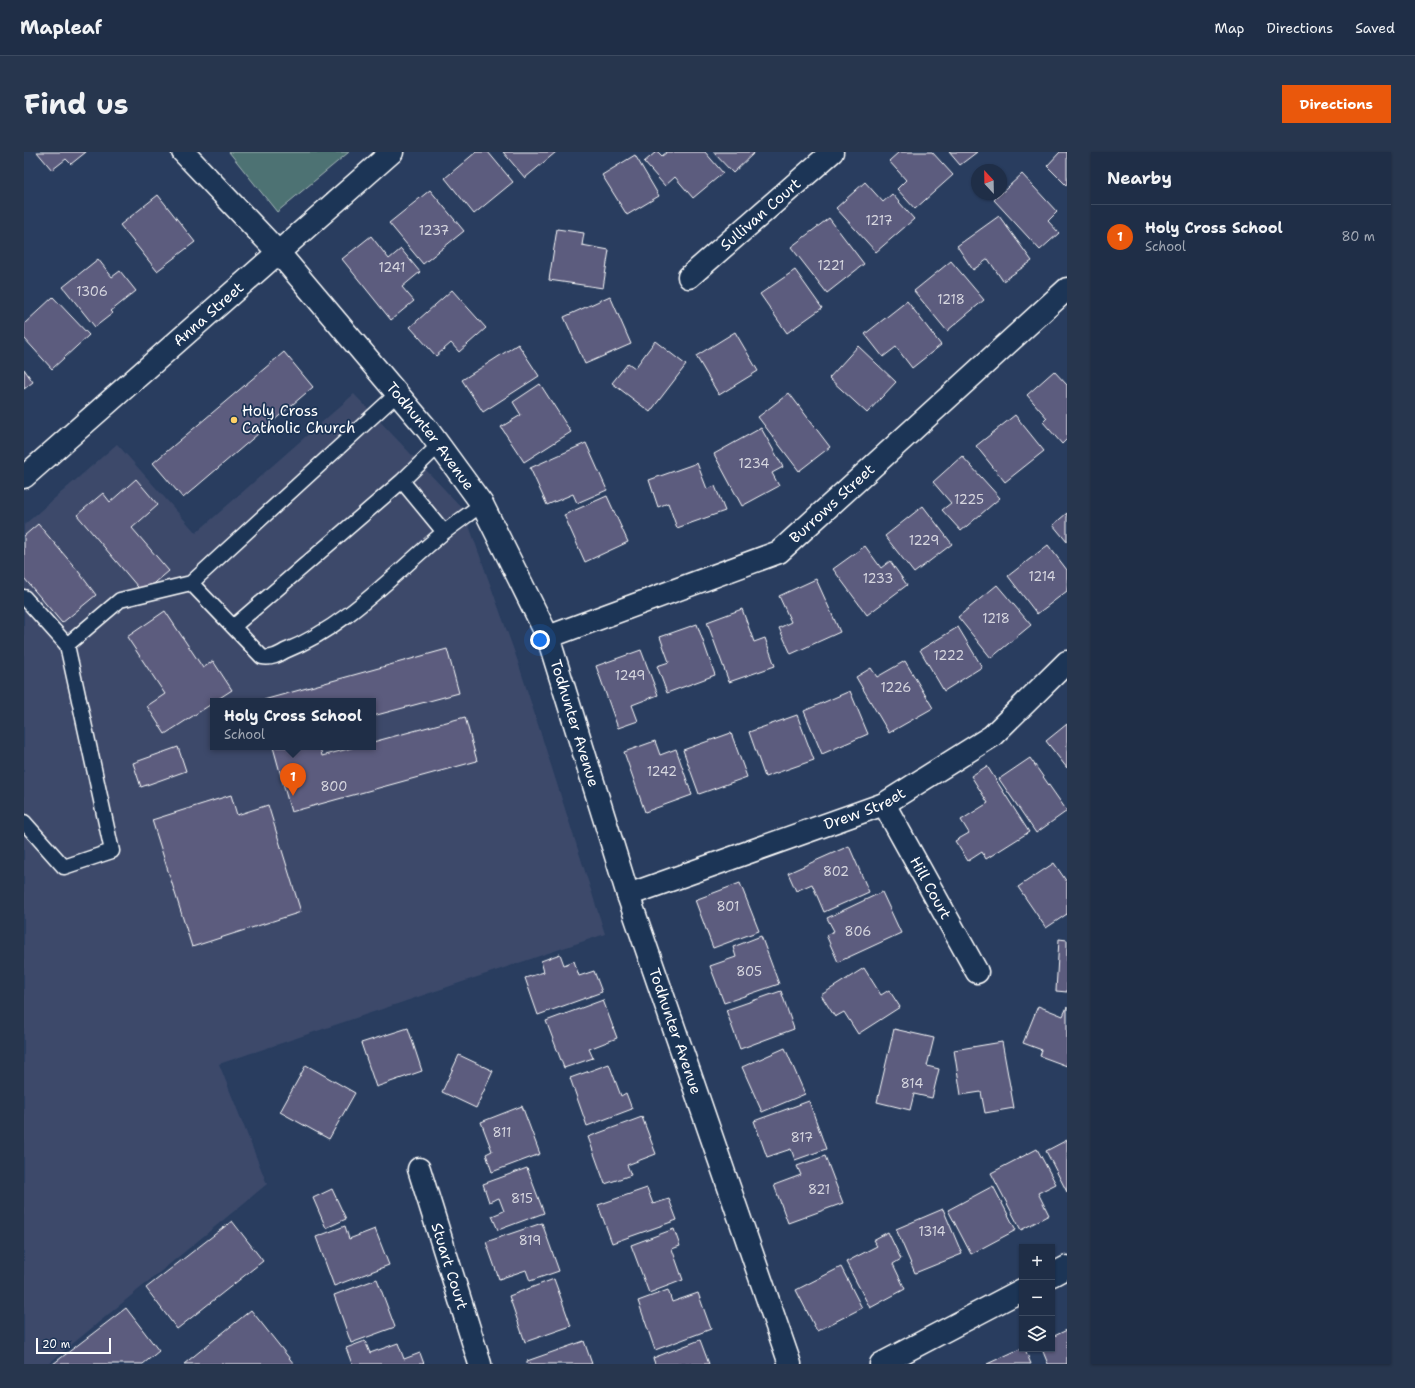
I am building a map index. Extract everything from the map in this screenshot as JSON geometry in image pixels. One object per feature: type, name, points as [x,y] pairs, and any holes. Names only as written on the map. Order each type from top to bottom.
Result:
[{"type":"street","name":"Todhunter Avenue","points":[[183,152],[278,252],[439,445],[482,504],[548,637],[628,895],[790,1364]]},
{"type":"street","name":"Anna Street","points":[[24,477],[392,152]]},
{"type":"street","name":"Sullivan Court","points":[[689,277],[832,152]]},
{"type":"street","name":"Burrows Street","points":[[548,637],[779,552],[1067,289]]},
{"type":"street","name":"Drew Street","points":[[628,895],[884,804],[992,736],[1067,662]]},
{"type":"street","name":"Hill Court","points":[[884,804],[977,972]]},
{"type":"street","name":"Stuart Court","points":[[419,1169],[480,1364]]},
{"type":"street","points":[[1055,1273],[1067,1267]]},
{"type":"street","points":[[881,1364],[1019,1292]]},
{"type":"lane","points":[[67,645],[120,600],[191,583],[397,394]]},
{"type":"lane","points":[[233,627],[402,481],[439,445]]},
{"type":"lane","points":[[402,481],[444,532]]},
{"type":"lane","points":[[191,583],[262,657],[268,658],[299,646],[330,629],[360,606],[444,532],[482,504]]},
{"type":"lane","points":[[24,597],[67,645],[112,851],[64,867],[24,822]]},
{"type":"shaded area","points":[[354,394],[463,509],[517,659],[605,934],[219,1064],[267,1184],[48,1364],[24,1364],[24,525],[117,444],[196,533]]},
{"type":"green space","points":[[229,152],[349,152],[277,212]]},
{"type":"building","points":[[37,152],[86,152],[71,164],[66,159],[52,170]]},
{"type":"building","points":[[476,152],[488,152],[513,182],[474,214],[445,178]]},
{"type":"building","points":[[503,152],[556,152],[525,178]]},
{"type":"building","points":[[656,152],[662,156],[667,152],[705,152],[723,173],[693,198],[675,177],[665,186],[644,162]]},
{"type":"building","points":[[713,152],[755,152],[733,173]]},
{"type":"building","points":[[899,152],[932,152],[953,175],[915,209],[897,189],[906,180],[889,161]]},
{"type":"building","points":[[949,152],[977,152],[960,165]]},
{"type":"building","points":[[1060,152],[1067,152],[1067,186],[1047,166]]},
{"type":"building","points":[[635,155],[659,196],[627,215],[602,175]]},
{"type":"building","points":[[1022,174],[1057,212],[1048,221],[1059,233],[1040,250],[994,200],[1007,200],[1007,188]]},
{"type":"building","points":[[865,182],[883,202],[892,194],[914,219],[876,252],[836,208]]},
{"type":"building","points":[[430,190],[464,231],[423,264],[389,223]]},
{"type":"building","points":[[158,195],[195,242],[157,271],[120,225]]},
{"type":"building","points":[[999,216],[1032,261],[1003,281],[988,259],[973,270],[957,246]]},
{"type":"building","points":[[829,218],[864,264],[827,293],[791,247]]},
{"type":"building","points":[[557,229],[584,233],[582,245],[609,250],[603,288],[549,280]]},
{"type":"building","points":[[371,236],[389,259],[401,249],[420,272],[402,287],[414,301],[391,320],[342,259]]},
{"type":"building","points":[[98,259],[112,277],[120,271],[136,291],[111,311],[113,313],[95,327],[63,287]]},
{"type":"building","points":[[951,261],[984,300],[947,331],[914,291]]},
{"type":"building","points":[[795,270],[822,308],[787,333],[760,294]]},
{"type":"building","points":[[452,290],[486,328],[459,352],[451,343],[436,356],[410,327]]},
{"type":"building","points":[[610,296],[631,344],[585,364],[564,317]]},
{"type":"building","points":[[53,297],[89,335],[52,369],[24,338],[24,324]]},
{"type":"building","points":[[907,301],[941,345],[912,368],[896,347],[883,357],[865,334]]},
{"type":"building","points":[[735,332],[758,371],[719,395],[696,356]]},
{"type":"building","points":[[655,341],[686,365],[650,412],[612,383],[628,363],[635,368]]},
{"type":"building","points":[[518,344],[539,376],[483,412],[462,380]]},
{"type":"building","points":[[858,346],[896,382],[867,413],[829,378]]},
{"type":"building","points":[[284,352],[313,387],[183,498],[153,463]]},
{"type":"building","points":[[24,369],[33,382],[24,389]]},
{"type":"building","points":[[1054,371],[1067,385],[1067,439],[1062,444],[1043,422],[1047,418],[1027,395]]},
{"type":"building","points":[[540,384],[571,432],[524,462],[501,427],[521,415],[513,402]]},
{"type":"building","points":[[789,393],[830,447],[799,471],[758,417]]},
{"type":"building","points":[[1015,415],[1044,451],[1005,482],[976,446]]},
{"type":"building","points":[[761,428],[783,467],[772,473],[779,486],[742,506],[714,454]]},
{"type":"building","points":[[586,443],[607,490],[577,503],[573,494],[547,505],[530,468]]},
{"type":"building","points":[[962,456],[1000,498],[961,531],[942,510],[951,503],[933,482]]},
{"type":"building","points":[[697,463],[707,489],[715,486],[725,511],[677,528],[668,503],[658,507],[649,480]]},
{"type":"building","points":[[136,479],[158,505],[132,528],[169,571],[143,593],[77,515],[103,493],[110,502]]},
{"type":"building","points":[[607,496],[628,542],[585,562],[564,515]]},
{"type":"building","points":[[923,506],[952,544],[914,573],[885,536]]},
{"type":"building","points":[[1067,513],[1067,542],[1053,525]]},
{"type":"building","points":[[38,524],[78,571],[96,595],[62,623],[24,578],[24,536]]},
{"type":"building","points":[[1048,545],[1067,570],[1067,591],[1037,614],[1008,576]]},
{"type":"building","points":[[865,546],[881,568],[890,561],[907,585],[867,615],[833,569]]},
{"type":"building","points":[[816,579],[840,632],[791,654],[779,628],[791,622],[779,596]]},
{"type":"building","points":[[997,585],[1031,625],[991,658],[958,617]]},
{"type":"building","points":[[742,609],[754,642],[765,638],[775,666],[729,682],[707,622]]},
{"type":"building","points":[[165,611],[203,668],[213,661],[232,690],[220,698],[210,698],[210,705],[165,734],[147,706],[165,694],[127,637]]},
{"type":"building","points":[[697,624],[715,675],[667,693],[657,666],[669,662],[660,637]]},
{"type":"building","points":[[958,627],[982,667],[944,691],[920,650]]},
{"type":"building","points":[[447,649],[459,693],[376,715],[376,698],[271,698]]},
{"type":"building","points":[[641,650],[658,695],[632,705],[638,721],[618,728],[596,666]]},
{"type":"building","points":[[905,661],[933,708],[889,733],[856,677],[871,668],[877,677]]},
{"type":"building","points":[[850,691],[868,734],[822,754],[804,711]]},
{"type":"building","points":[[797,715],[814,760],[765,777],[749,732]]},
{"type":"building","points":[[465,717],[477,761],[291,812],[274,750],[321,750],[322,756],[344,750],[376,750],[376,741]]},
{"type":"building","points":[[1067,724],[1067,768],[1046,741]]},
{"type":"building","points":[[731,733],[747,777],[699,794],[683,750]]},
{"type":"building","points":[[655,741],[660,755],[676,749],[692,795],[645,812],[624,752]]},
{"type":"building","points":[[178,747],[186,771],[141,787],[133,763]]},
{"type":"building","points":[[1030,758],[1067,811],[1036,833],[999,779]]},
{"type":"building","points":[[987,766],[1029,832],[986,859],[982,852],[968,861],[955,841],[969,833],[961,820],[988,803],[971,776]]},
{"type":"building","points":[[231,795],[237,815],[268,805],[301,912],[192,947],[152,820]]},
{"type":"building","points":[[849,846],[869,892],[824,912],[812,884],[796,891],[788,873]]},
{"type":"building","points":[[1054,863],[1067,882],[1067,914],[1046,928],[1018,887]]},
{"type":"building","points":[[740,883],[759,931],[713,948],[695,900]]},
{"type":"building","points":[[882,892],[901,933],[838,962],[826,935],[834,931],[827,918]]},
{"type":"building","points":[[761,936],[779,984],[724,1003],[710,966],[736,957],[733,947]]},
{"type":"building","points":[[1059,939],[1067,940],[1067,992],[1056,991]]},
{"type":"building","points":[[560,954],[564,965],[574,961],[579,976],[594,971],[602,992],[538,1015],[525,978],[544,972],[541,961]]},
{"type":"building","points":[[864,968],[881,995],[889,990],[900,1007],[858,1034],[844,1012],[835,1017],[821,995]]},
{"type":"building","points":[[781,991],[794,1029],[740,1049],[726,1010]]},
{"type":"building","points":[[603,1000],[617,1038],[589,1049],[593,1058],[564,1068],[546,1021]]},
{"type":"building","points":[[1038,1006],[1063,1016],[1067,1007],[1067,1066],[1040,1056],[1042,1050],[1023,1043]]},
{"type":"building","points":[[408,1028],[422,1071],[376,1087],[361,1043]]},
{"type":"building","points":[[894,1029],[934,1038],[927,1066],[939,1069],[932,1098],[914,1094],[910,1110],[877,1102]]},
{"type":"building","points":[[1002,1042],[1014,1108],[985,1113],[981,1092],[961,1095],[954,1050]]},
{"type":"building","points":[[785,1048],[805,1094],[762,1112],[742,1067]]},
{"type":"building","points":[[459,1055],[493,1071],[476,1108],[442,1092]]},
{"type":"building","points":[[609,1064],[621,1096],[626,1093],[632,1109],[587,1126],[570,1078]]},
{"type":"building","points":[[306,1065],[355,1093],[329,1139],[280,1112]]},
{"type":"building","points":[[809,1101],[826,1149],[795,1160],[791,1149],[767,1157],[754,1121]]},
{"type":"building","points":[[522,1106],[540,1154],[492,1172],[486,1154],[492,1151],[481,1122]]},
{"type":"building","points":[[642,1117],[656,1154],[627,1165],[631,1175],[605,1184],[588,1137]]},
{"type":"building","points":[[1067,1140],[1067,1192],[1046,1151]]},
{"type":"building","points":[[1037,1149],[1056,1184],[1038,1193],[1049,1215],[1021,1230],[991,1173]]},
{"type":"building","points":[[825,1156],[843,1203],[788,1223],[774,1185],[801,1175],[797,1166]]},
{"type":"building","points":[[527,1168],[544,1213],[498,1230],[492,1216],[504,1211],[499,1198],[489,1202],[483,1184]]},
{"type":"building","points":[[993,1186],[1016,1230],[971,1254],[948,1210]]},
{"type":"building","points":[[647,1188],[653,1204],[669,1199],[677,1220],[612,1243],[598,1205]]},
{"type":"building","points":[[332,1189],[346,1219],[326,1228],[313,1198]]},
{"type":"building","points":[[943,1209],[962,1254],[915,1273],[896,1229]]},
{"type":"building","points":[[232,1221],[263,1261],[177,1329],[146,1288]]},
{"type":"building","points":[[542,1223],[559,1271],[530,1281],[526,1270],[499,1279],[486,1242]]},
{"type":"building","points":[[345,1226],[349,1239],[375,1229],[389,1265],[334,1286],[316,1237]]},
{"type":"building","points":[[674,1229],[680,1246],[672,1249],[683,1280],[649,1293],[631,1245]]},
{"type":"building","points":[[888,1232],[901,1259],[893,1264],[905,1289],[870,1308],[846,1262],[877,1246],[873,1240]]},
{"type":"building","points":[[841,1267],[862,1308],[817,1331],[796,1290]]},
{"type":"building","points":[[377,1279],[395,1327],[351,1343],[334,1295]]},
{"type":"building","points":[[554,1279],[571,1326],[525,1342],[509,1296]]},
{"type":"building","points":[[668,1290],[672,1302],[698,1293],[711,1329],[655,1350],[638,1301]]},
{"type":"building","points":[[126,1308],[159,1351],[143,1364],[53,1364]]},
{"type":"building","points":[[251,1310],[294,1364],[184,1364]]},
{"type":"building","points":[[1067,1330],[1067,1364],[1048,1364],[1043,1352],[1055,1352],[1055,1336]]},
{"type":"building","points":[[700,1340],[709,1364],[655,1364],[653,1358]]},
{"type":"building","points":[[365,1341],[370,1353],[398,1343],[404,1359],[420,1353],[424,1364],[352,1364],[346,1348]]},
{"type":"building","points":[[584,1341],[592,1364],[527,1364],[527,1361]]},
{"type":"building","points":[[1019,1349],[1019,1352],[1026,1352],[1031,1364],[987,1364]]},
{"type":"place","name":"Holy Cross Catholic Church","points":[[234,420]]},
{"type":"place","name":"Holy Cross School","points":[[293,796]]}]
